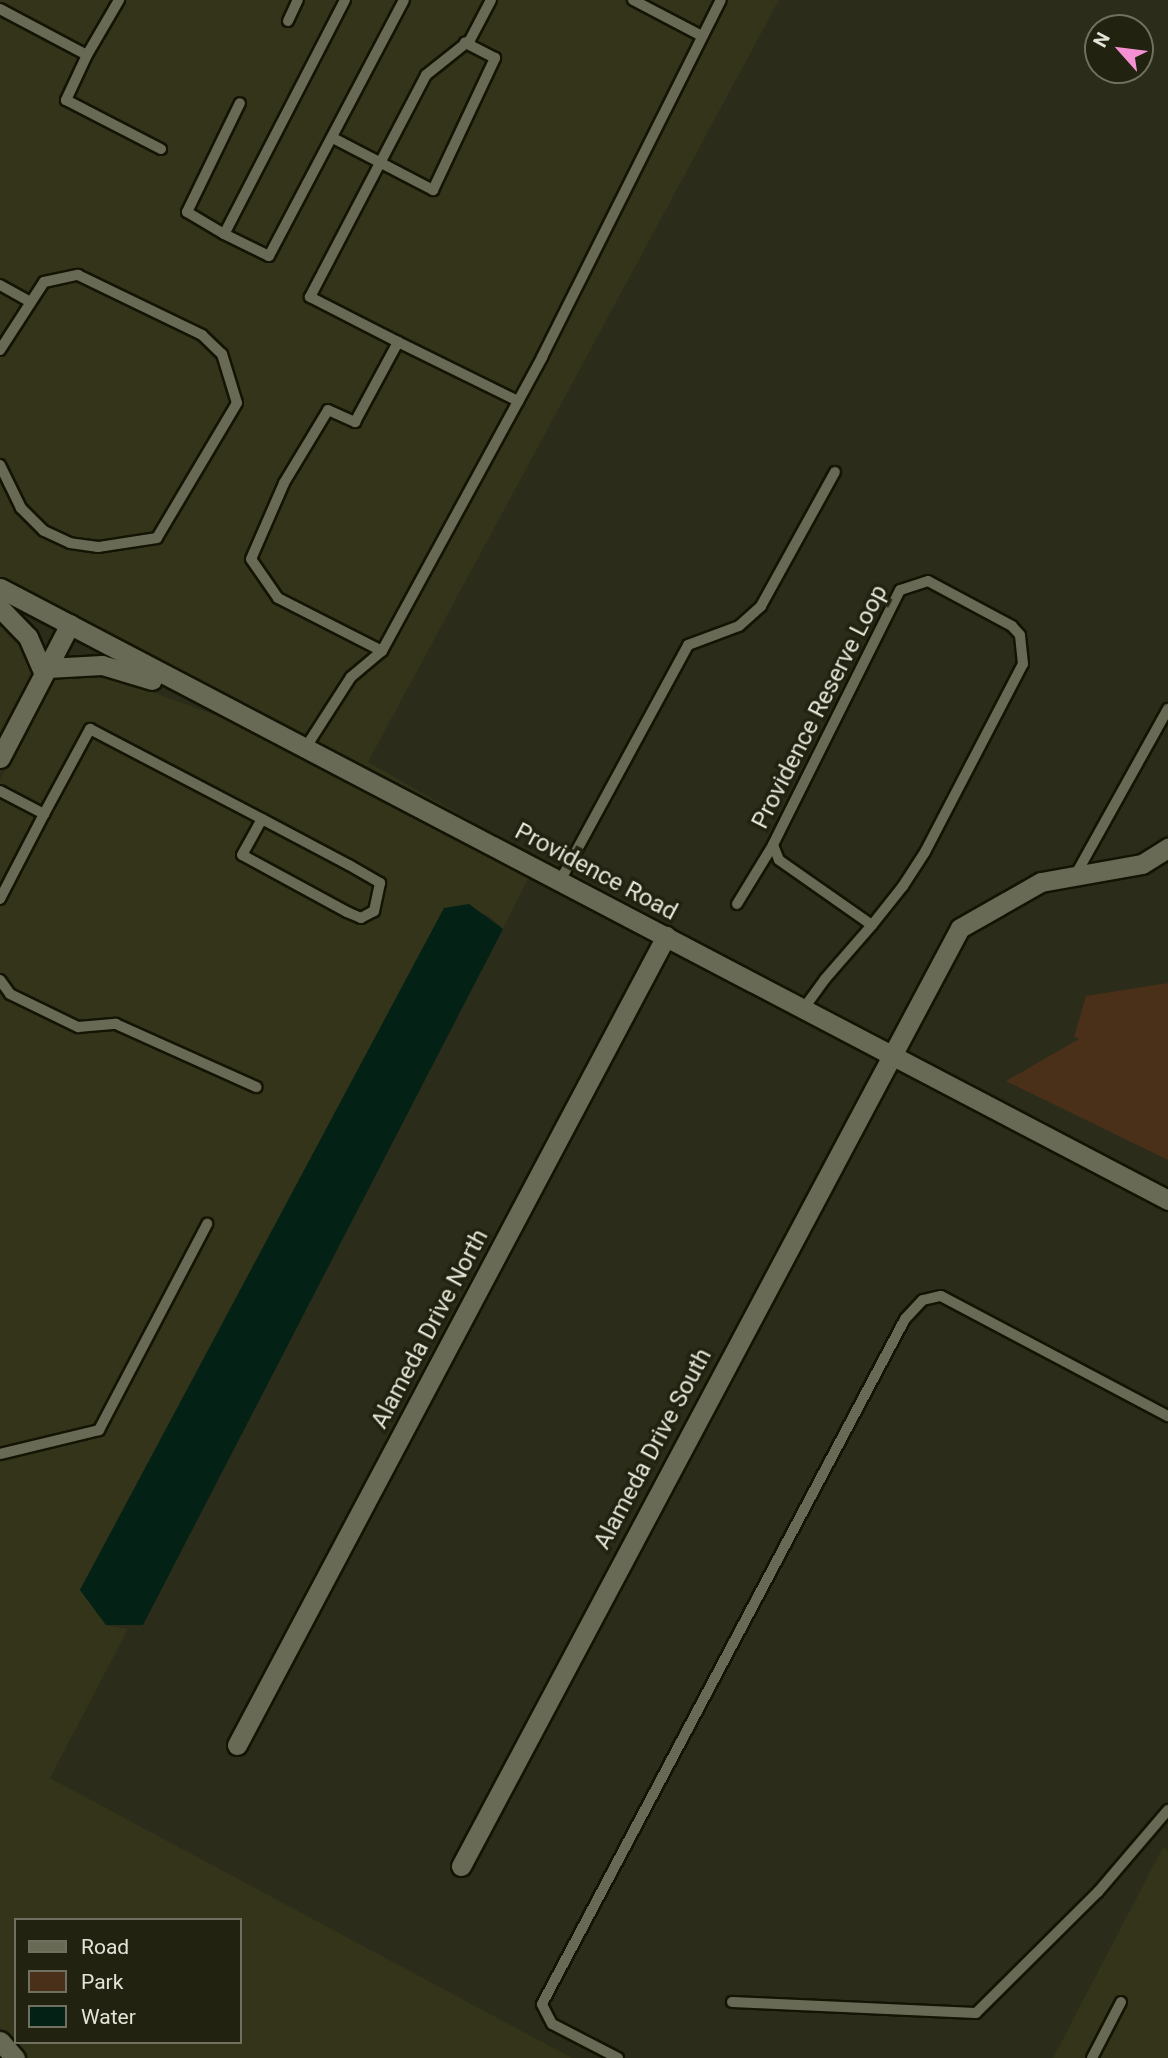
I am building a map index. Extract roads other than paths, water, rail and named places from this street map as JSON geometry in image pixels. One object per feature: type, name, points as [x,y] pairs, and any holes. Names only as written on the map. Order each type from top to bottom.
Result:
[{"type":"street","name":"Providence Road","points":[[0,588],[228,710],[306,747],[1168,1200]]},
{"type":"street","points":[[0,608],[28,637],[45,671]]},
{"type":"street","points":[[0,758],[69,624]]},
{"type":"street","points":[[45,671],[102,665],[228,710]]},
{"type":"street","name":"Alameda Drive South","points":[[461,1866],[960,929],[1041,882],[1142,864],[1168,848]]},
{"type":"street","name":"Alameda Drive North","points":[[237,1745],[666,936]]},
{"type":"street","points":[[0,2041],[15,2058]]},
{"type":"lane","points":[[119,0],[87,55],[66,100],[161,149]]},
{"type":"lane","points":[[288,21],[298,0]]},
{"type":"lane","points":[[224,234],[345,0]]},
{"type":"lane","points":[[240,103],[187,212],[269,256],[334,138],[404,0]]},
{"type":"lane","points":[[491,0],[465,43],[426,75],[310,297],[518,401]]},
{"type":"lane","points":[[633,0],[702,36]]},
{"type":"lane","points":[[306,747],[351,677],[382,651],[518,401],[721,0]]},
{"type":"lane","points":[[0,9],[87,55]]},
{"type":"lane","points":[[334,138],[433,190],[495,58],[465,43]]},
{"type":"lane","points":[[0,350],[27,300],[44,282],[78,275],[202,335],[222,354],[237,402],[157,537],[98,547],[61,539],[21,508],[0,465]]},
{"type":"lane","points":[[0,285],[27,300]]},
{"type":"lane","points":[[382,651],[278,598],[251,559],[284,483],[328,410],[355,422],[398,342]]},
{"type":"lane","points":[[560,881],[688,645],[739,626],[761,606],[835,472]]},
{"type":"lane","name":"Providence Reserve Loop","points":[[928,581],[1012,626],[1020,635],[1023,664],[925,852],[872,925],[779,860],[773,845],[907,583],[928,581]]},
{"type":"lane","points":[[1076,874],[1166,708]]},
{"type":"lane","points":[[0,899],[90,729],[262,819],[380,883],[374,911],[361,918],[242,855],[262,819]]},
{"type":"lane","points":[[0,791],[44,814]]},
{"type":"lane","points":[[737,904],[773,845]]},
{"type":"lane","points":[[804,1008],[872,925]]},
{"type":"lane","points":[[0,980],[10,994],[78,1027],[116,1024],[256,1087]]},
{"type":"lane","points":[[0,1454],[99,1430],[207,1224]]},
{"type":"lane","points":[[618,2058],[552,2024],[542,2004],[905,1319],[923,1300],[941,1296],[1168,1416]]},
{"type":"lane","points":[[732,2002],[976,2013],[1098,1892],[1168,1811]]},
{"type":"lane","points":[[1091,2058],[1121,2002]]},
{"type":"water","points":[[469,904],[503,929],[143,1625],[106,1625],[80,1590],[444,908]]}]
